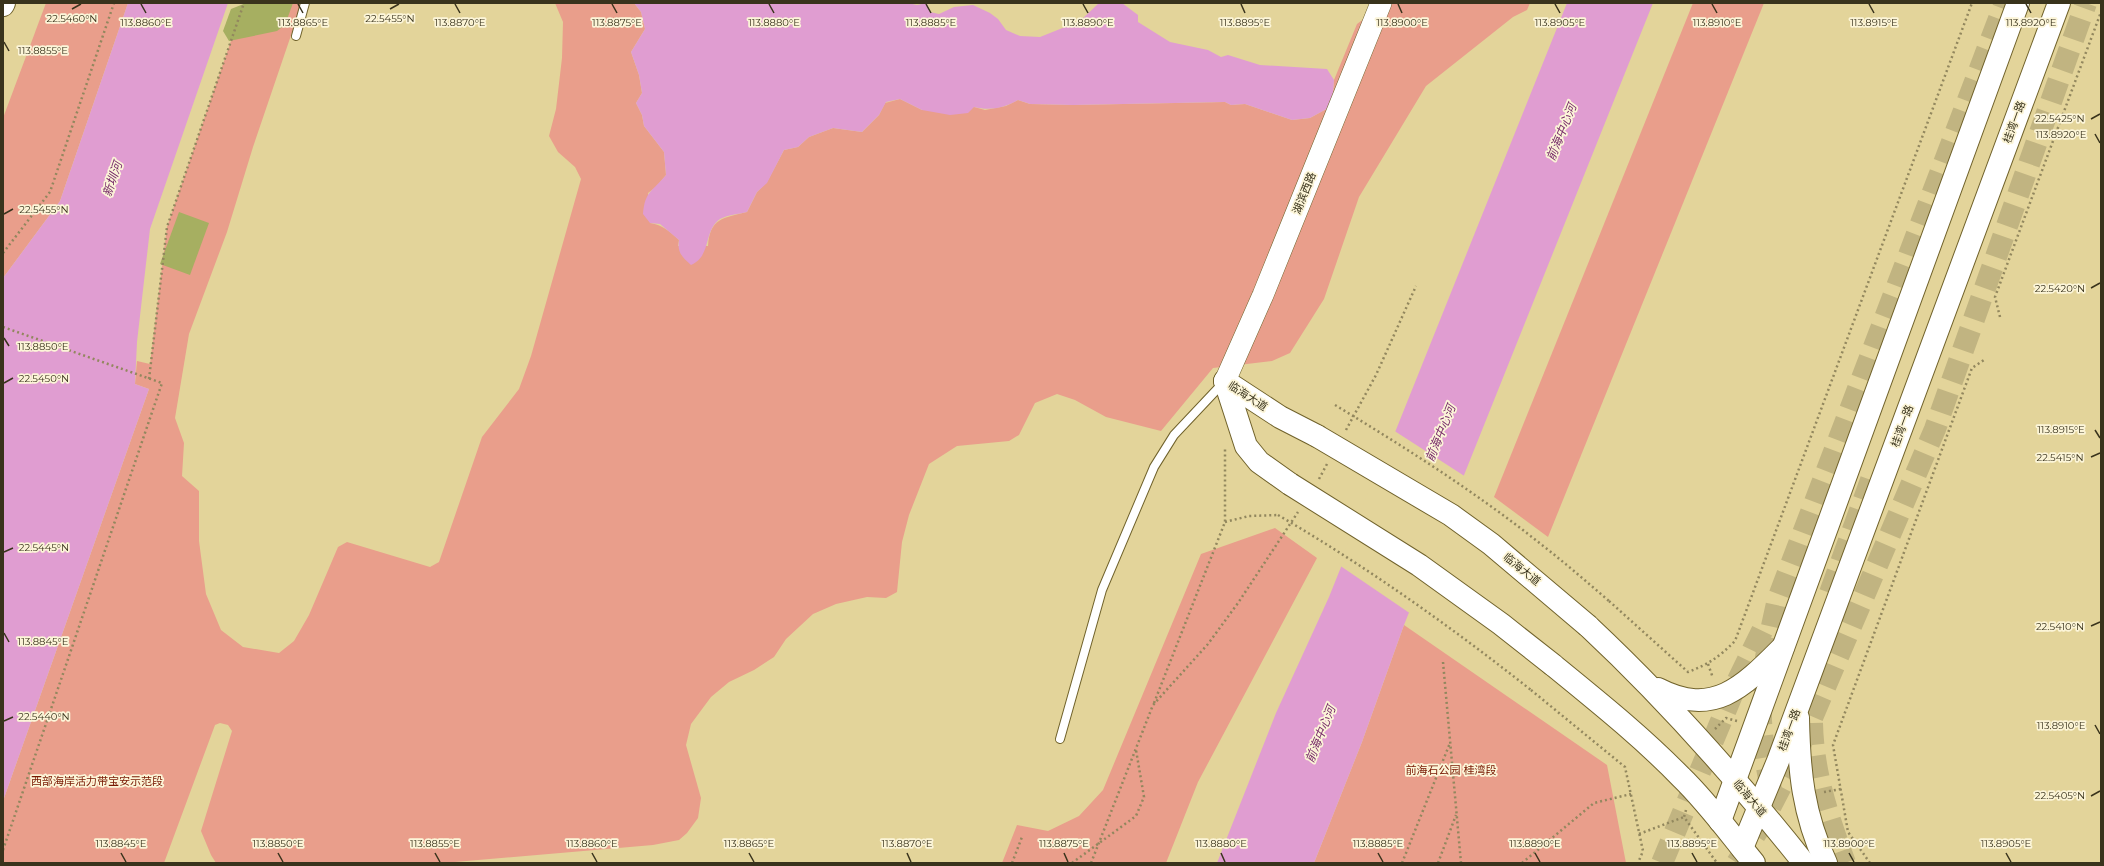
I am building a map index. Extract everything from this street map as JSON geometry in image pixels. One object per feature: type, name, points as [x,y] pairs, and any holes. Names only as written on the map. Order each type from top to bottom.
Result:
[{"type":"main road","points":[[1720,822],[1737,781],[2018,3]]},
{"type":"main road","name":"桂湾一路","points":[[1748,856],[1759,808],[2059,3]]},
{"type":"main road","name":"临海大道","points":[[1225,381],[1280,417],[1317,436],[1452,515],[1496,548],[1588,626],[1648,684],[1737,781],[1804,863]]},
{"type":"main road","name":"临海大道","points":[[1225,381],[1246,446],[1259,462],[1290,484],[1419,565],[1501,624],[1553,665],[1646,743],[1687,782],[1748,856]]},
{"type":"main road","points":[[1648,684],[1675,698],[1694,701],[1711,700],[1726,695],[1743,684],[1786,644]]},
{"type":"main road","points":[[1798,705],[1800,769],[1804,796],[1812,827],[1826,863]]},
{"type":"street","name":"湖滨西路","points":[[1225,381],[1266,288],[1381,3]]},
{"type":"lane","points":[[296,36],[305,3]]},
{"type":"lane","points":[[1060,739],[1102,590],[1154,467],[1174,435],[1225,381]]},
{"type":"path","points":[[3,253],[50,192],[114,3]]},
{"type":"path","points":[[149,379],[167,227],[244,3]]},
{"type":"path","points":[[1335,405],[1433,466],[1541,544],[1609,601],[1688,672],[1708,664],[1720,657],[1735,641],[1972,3]]},
{"type":"path","points":[[2000,317],[1995,297],[2101,12]]},
{"type":"path","points":[[1344,435],[1376,375],[1416,286]]},
{"type":"path","points":[[3,327],[162,383],[3,850]]},
{"type":"path","points":[[1870,863],[1848,832],[1832,745],[1972,368],[1984,360]]},
{"type":"path","points":[[1318,482],[1329,462]]},
{"type":"path","points":[[1153,705],[1208,644],[1238,603],[1302,506]]},
{"type":"path","points":[[1092,863],[1224,522],[1250,516],[1278,515],[1372,572],[1482,651],[1625,767],[1643,851],[1638,863]]},
{"type":"path","points":[[1443,662],[1461,863]]},
{"type":"path","points":[[1402,863],[1450,743]]},
{"type":"path","points":[[1072,863],[1136,816],[1144,797],[1136,750]]},
{"type":"path","points":[[1522,863],[1594,802],[1631,794]]},
{"type":"path","points":[[1438,863],[1456,814]]},
{"type":"path","points":[[1639,834],[1684,817]]},
{"type":"path","points":[[1012,863],[1022,837]]},
{"type":"green space","points":[[46,3],[128,3],[60,201],[3,278],[3,118]]},
{"type":"green space","name":"西部海岸活力带宝安示范段","points":[[244,3],[302,3],[253,147],[227,232],[189,334],[175,418],[184,443],[182,476],[199,491],[199,541],[206,594],[221,630],[243,647],[279,653],[294,641],[309,615],[338,547],[347,542],[430,567],[439,562],[482,437],[519,389],[531,356],[581,179],[575,167],[558,152],[549,136],[556,109],[562,58],[563,22],[555,3],[634,3],[641,12],[645,29],[631,52],[639,75],[642,93],[636,103],[642,115],[644,126],[664,152],[666,175],[656,187],[648,193],[650,223],[666,229],[679,240],[678,246],[708,246],[709,237],[712,230],[719,221],[747,212],[757,192],[767,182],[784,150],[798,147],[809,137],[833,128],[862,132],[879,115],[885,103],[900,99],[922,110],[974,107],[985,110],[1006,106],[1018,100],[1030,104],[1073,105],[1225,102],[1231,105],[1245,104],[1292,120],[1310,118],[1332,106],[1334,80],[1357,24],[1365,18],[1384,10],[1392,3],[1530,3],[1527,10],[1513,17],[1426,86],[1359,197],[1324,299],[1290,353],[1272,361],[1213,368],[1161,431],[1106,417],[1075,400],[1057,394],[1035,403],[1019,435],[1009,441],[957,446],[929,464],[909,515],[902,542],[897,592],[886,598],[867,597],[836,604],[813,614],[786,639],[774,657],[754,670],[729,682],[711,697],[691,724],[686,745],[701,798],[698,818],[687,833],[679,840],[653,845],[443,863],[216,863],[201,831],[232,731],[228,725],[220,723],[215,725],[164,863],[3,863],[3,801],[149,389],[135,384],[137,361],[150,364],[167,227]]},
{"type":"green space","points":[[1693,3],[1764,3],[1548,537],[1494,497]]},
{"type":"green space","points":[[1275,528],[1317,558],[1198,782],[1166,863],[1002,863],[1017,825],[1048,831],[1079,816],[1103,790],[1201,554]]},
{"type":"green space","name":"前海石公园 桂湾段","points":[[1404,625],[1607,765],[1626,863],[1314,863],[1362,742]]},
{"type":"water","name":"新圳河","points":[[128,3],[228,3],[150,229],[137,342],[135,384],[149,389],[3,801],[3,278],[60,201]]},
{"type":"water","points":[[634,3],[908,3],[917,5],[927,3],[930,12],[939,14],[954,7],[973,5],[990,13],[998,19],[1006,30],[1020,36],[1040,37],[1080,21],[1099,3],[1122,3],[1138,15],[1138,22],[1170,42],[1208,50],[1221,57],[1228,55],[1260,65],[1327,69],[1334,80],[1332,106],[1310,118],[1292,120],[1245,104],[1231,105],[1225,102],[1073,105],[1030,104],[1018,100],[997,108],[986,109],[974,107],[968,113],[950,115],[922,110],[900,99],[886,102],[879,115],[862,132],[833,128],[809,137],[798,147],[784,150],[767,183],[757,192],[747,212],[720,219],[711,230],[702,256],[698,261],[691,265],[681,254],[679,240],[660,224],[650,223],[643,214],[647,196],[666,175],[664,152],[644,126],[642,115],[636,103],[642,93],[639,75],[631,52],[645,29],[641,12]]},
{"type":"water","name":"前海中心河","points":[[1567,3],[1653,3],[1404,625],[1362,742],[1314,863],[1217,863],[1276,713],[1329,597]]},
{"type":"pier","points":[[1393,430],[1466,477],[1411,614],[1339,565]]},
{"type":"building","points":[[246,3],[293,3],[285,25],[277,31],[229,41],[223,31],[231,9]]},
{"type":"building","points":[[179,212],[209,223],[190,275],[160,264]]},
{"type":"tunnel","points":[[1771,790],[1762,737],[1761,705],[1766,659],[1778,599],[2005,3]]},
{"type":"tunnel","points":[[1737,863],[1760,827],[1791,767],[1935,429],[2086,3]]},
{"type":"tunnel","points":[[1830,593],[1871,480]]},
{"type":"tunnel","points":[[1662,863],[1739,678],[1764,627]]},
{"type":"tunnel","points":[[1812,723],[1815,759],[1822,794],[1845,863]]}]
